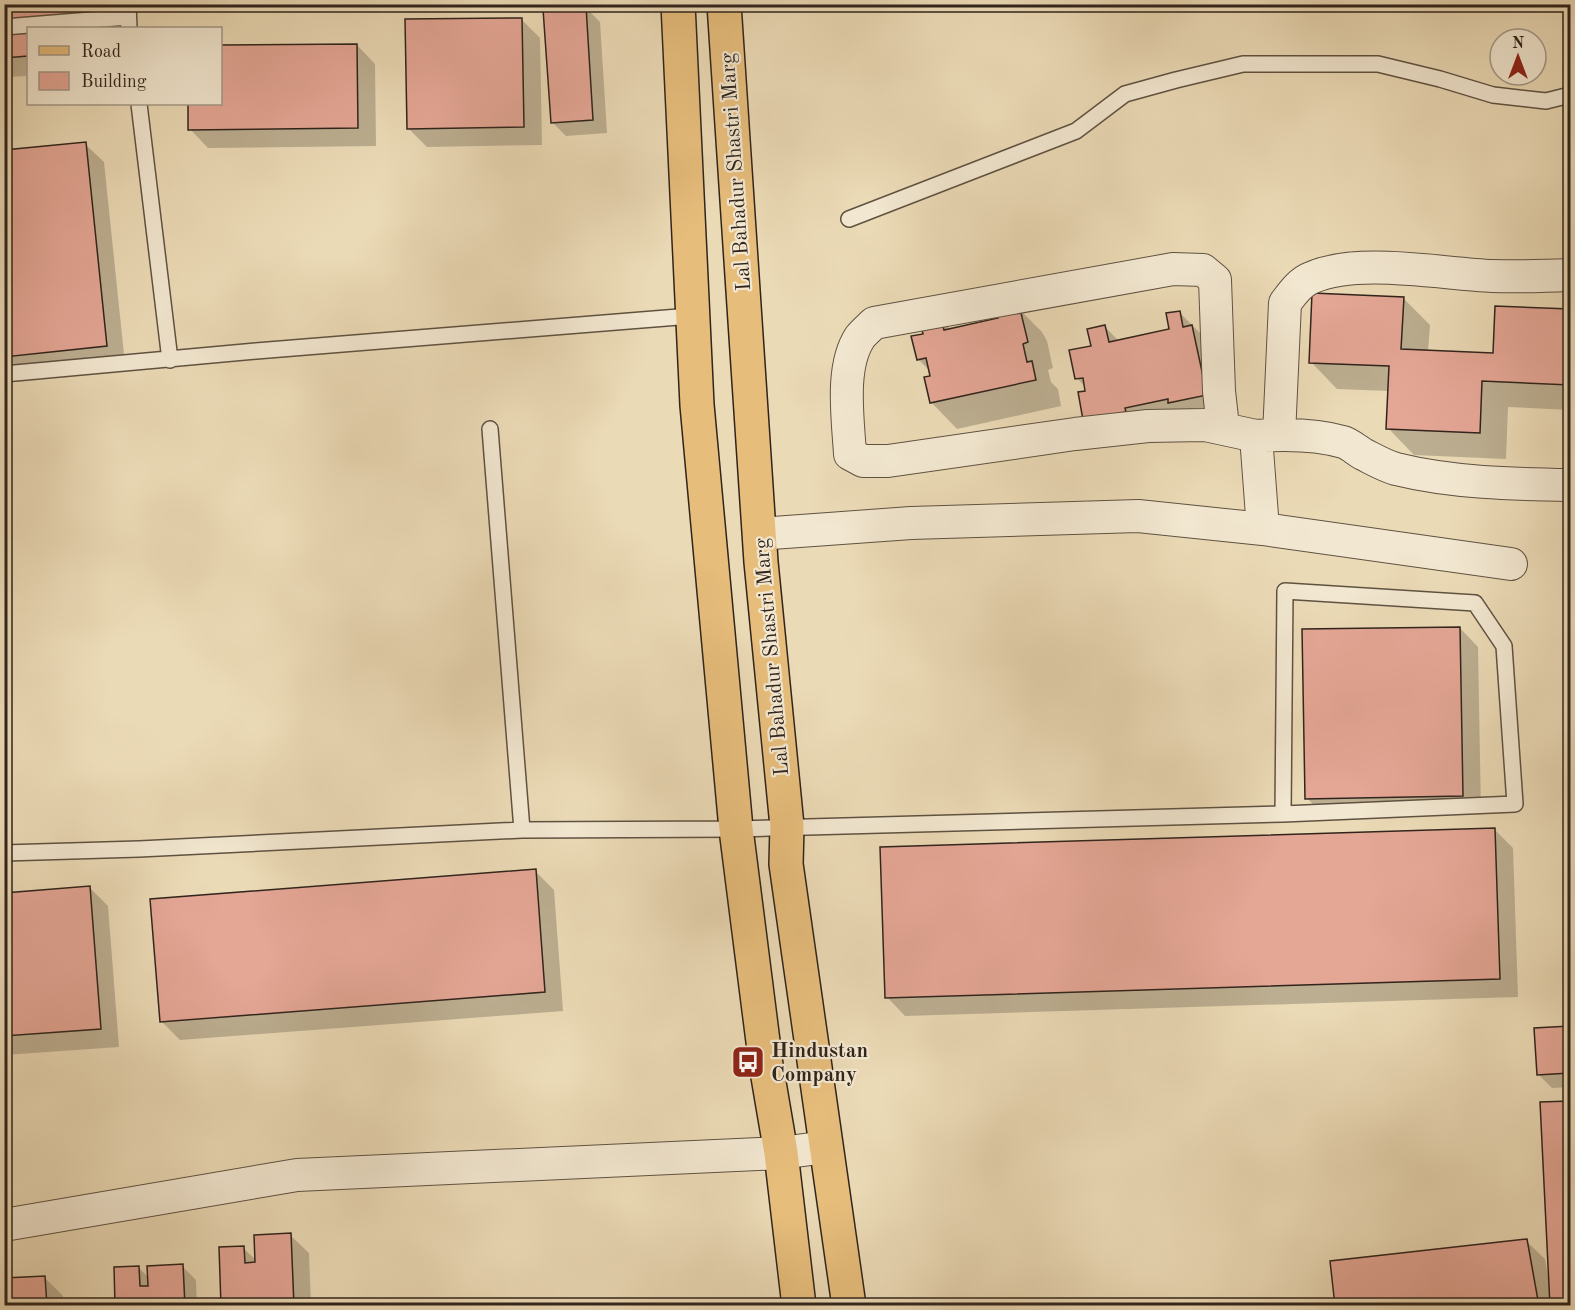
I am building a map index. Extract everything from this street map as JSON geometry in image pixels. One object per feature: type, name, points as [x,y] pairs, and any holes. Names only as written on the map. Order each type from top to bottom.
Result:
[{"type":"main road","points":[[678,4],[697,405],[736,829],[766,1065],[781,1153],[799,1305]]},
{"type":"main road","name":"Lal Bahadur Shastri Marg","points":[[724,4],[759,534],[787,826],[786,864],[849,1305]]},
{"type":"street","points":[[1223,428],[1219,391],[1215,280],[1203,270],[1173,269],[874,323],[861,336],[851,356],[848,410],[850,454],[862,461],[888,461],[1075,434],[1148,426],[1205,425],[1223,428],[1268,435],[1316,437],[1345,442],[1363,454],[1394,468],[1441,477],[1504,484],[1570,485]]},
{"type":"street","points":[[1263,529],[1268,435],[1286,303],[1308,278],[1327,272],[1357,269],[1404,269],[1493,276],[1570,275]]},
{"type":"street","points":[[759,534],[911,523],[1138,516],[1263,529],[1511,564]]},
{"type":"street","points":[[4,1225],[297,1175],[781,1153],[826,1147]]},
{"type":"lane","points":[[4,27],[128,16]]},
{"type":"lane","points":[[849,219],[1076,131],[1125,94],[1243,64],[1378,64],[1493,95],[1546,102],[1570,95]]},
{"type":"lane","points":[[139,105],[170,360]]},
{"type":"lane","points":[[4,374],[691,316]]},
{"type":"lane","points":[[490,429],[522,830]]},
{"type":"lane","points":[[4,853],[139,849],[522,830],[736,829],[1282,814],[1515,804],[1504,646],[1475,603],[1284,591],[1282,814]]},
{"type":"building","points":[[4,4],[82,4],[84,27],[27,27],[27,56],[4,58]]},
{"type":"building","points":[[586,6],[593,120],[551,123],[543,9]]},
{"type":"building","points":[[522,18],[524,127],[407,129],[405,19]]},
{"type":"building","points":[[357,44],[358,128],[188,130],[188,105],[222,105],[222,45]]},
{"type":"building","points":[[86,142],[107,346],[4,357],[4,150]]},
{"type":"building","points":[[1312,293],[1404,297],[1401,349],[1493,353],[1495,306],[1570,309],[1570,385],[1482,381],[1480,433],[1386,429],[1389,366],[1309,363]]},
{"type":"building","points":[[1017,304],[1028,342],[1023,344],[1027,362],[1032,361],[1036,380],[930,403],[924,377],[930,376],[926,358],[917,360],[911,336],[923,334],[920,322],[941,318],[944,330],[998,318],[996,308]]},
{"type":"building","points":[[1180,311],[1183,327],[1192,325],[1207,395],[1168,403],[1168,399],[1125,408],[1126,412],[1083,420],[1078,392],[1085,391],[1083,378],[1075,379],[1069,350],[1091,346],[1087,329],[1105,325],[1109,342],[1169,329],[1166,313]]},
{"type":"building","points":[[1460,627],[1463,796],[1305,799],[1302,629]]},
{"type":"building","points":[[1495,828],[1500,979],[885,998],[880,847]]},
{"type":"building","points":[[536,869],[545,992],[160,1022],[150,899]]},
{"type":"building","points":[[90,886],[101,1029],[4,1036],[4,893]]},
{"type":"building","points":[[1570,1026],[1570,1073],[1537,1075],[1534,1028]]},
{"type":"building","points":[[1570,1101],[1570,1306],[1550,1306],[1540,1102]]},
{"type":"building","points":[[291,1233],[294,1306],[221,1306],[219,1247],[244,1246],[245,1263],[255,1262],[254,1235]]},
{"type":"building","points":[[1527,1239],[1539,1306],[1335,1306],[1330,1261]]},
{"type":"building","points":[[183,1264],[185,1306],[115,1306],[114,1267],[139,1266],[140,1286],[148,1286],[147,1266]]},
{"type":"building","points":[[45,1276],[47,1306],[4,1306],[4,1278]]},
{"type":"place","name":"Hindustan Company","points":[[748,1062]]}]
